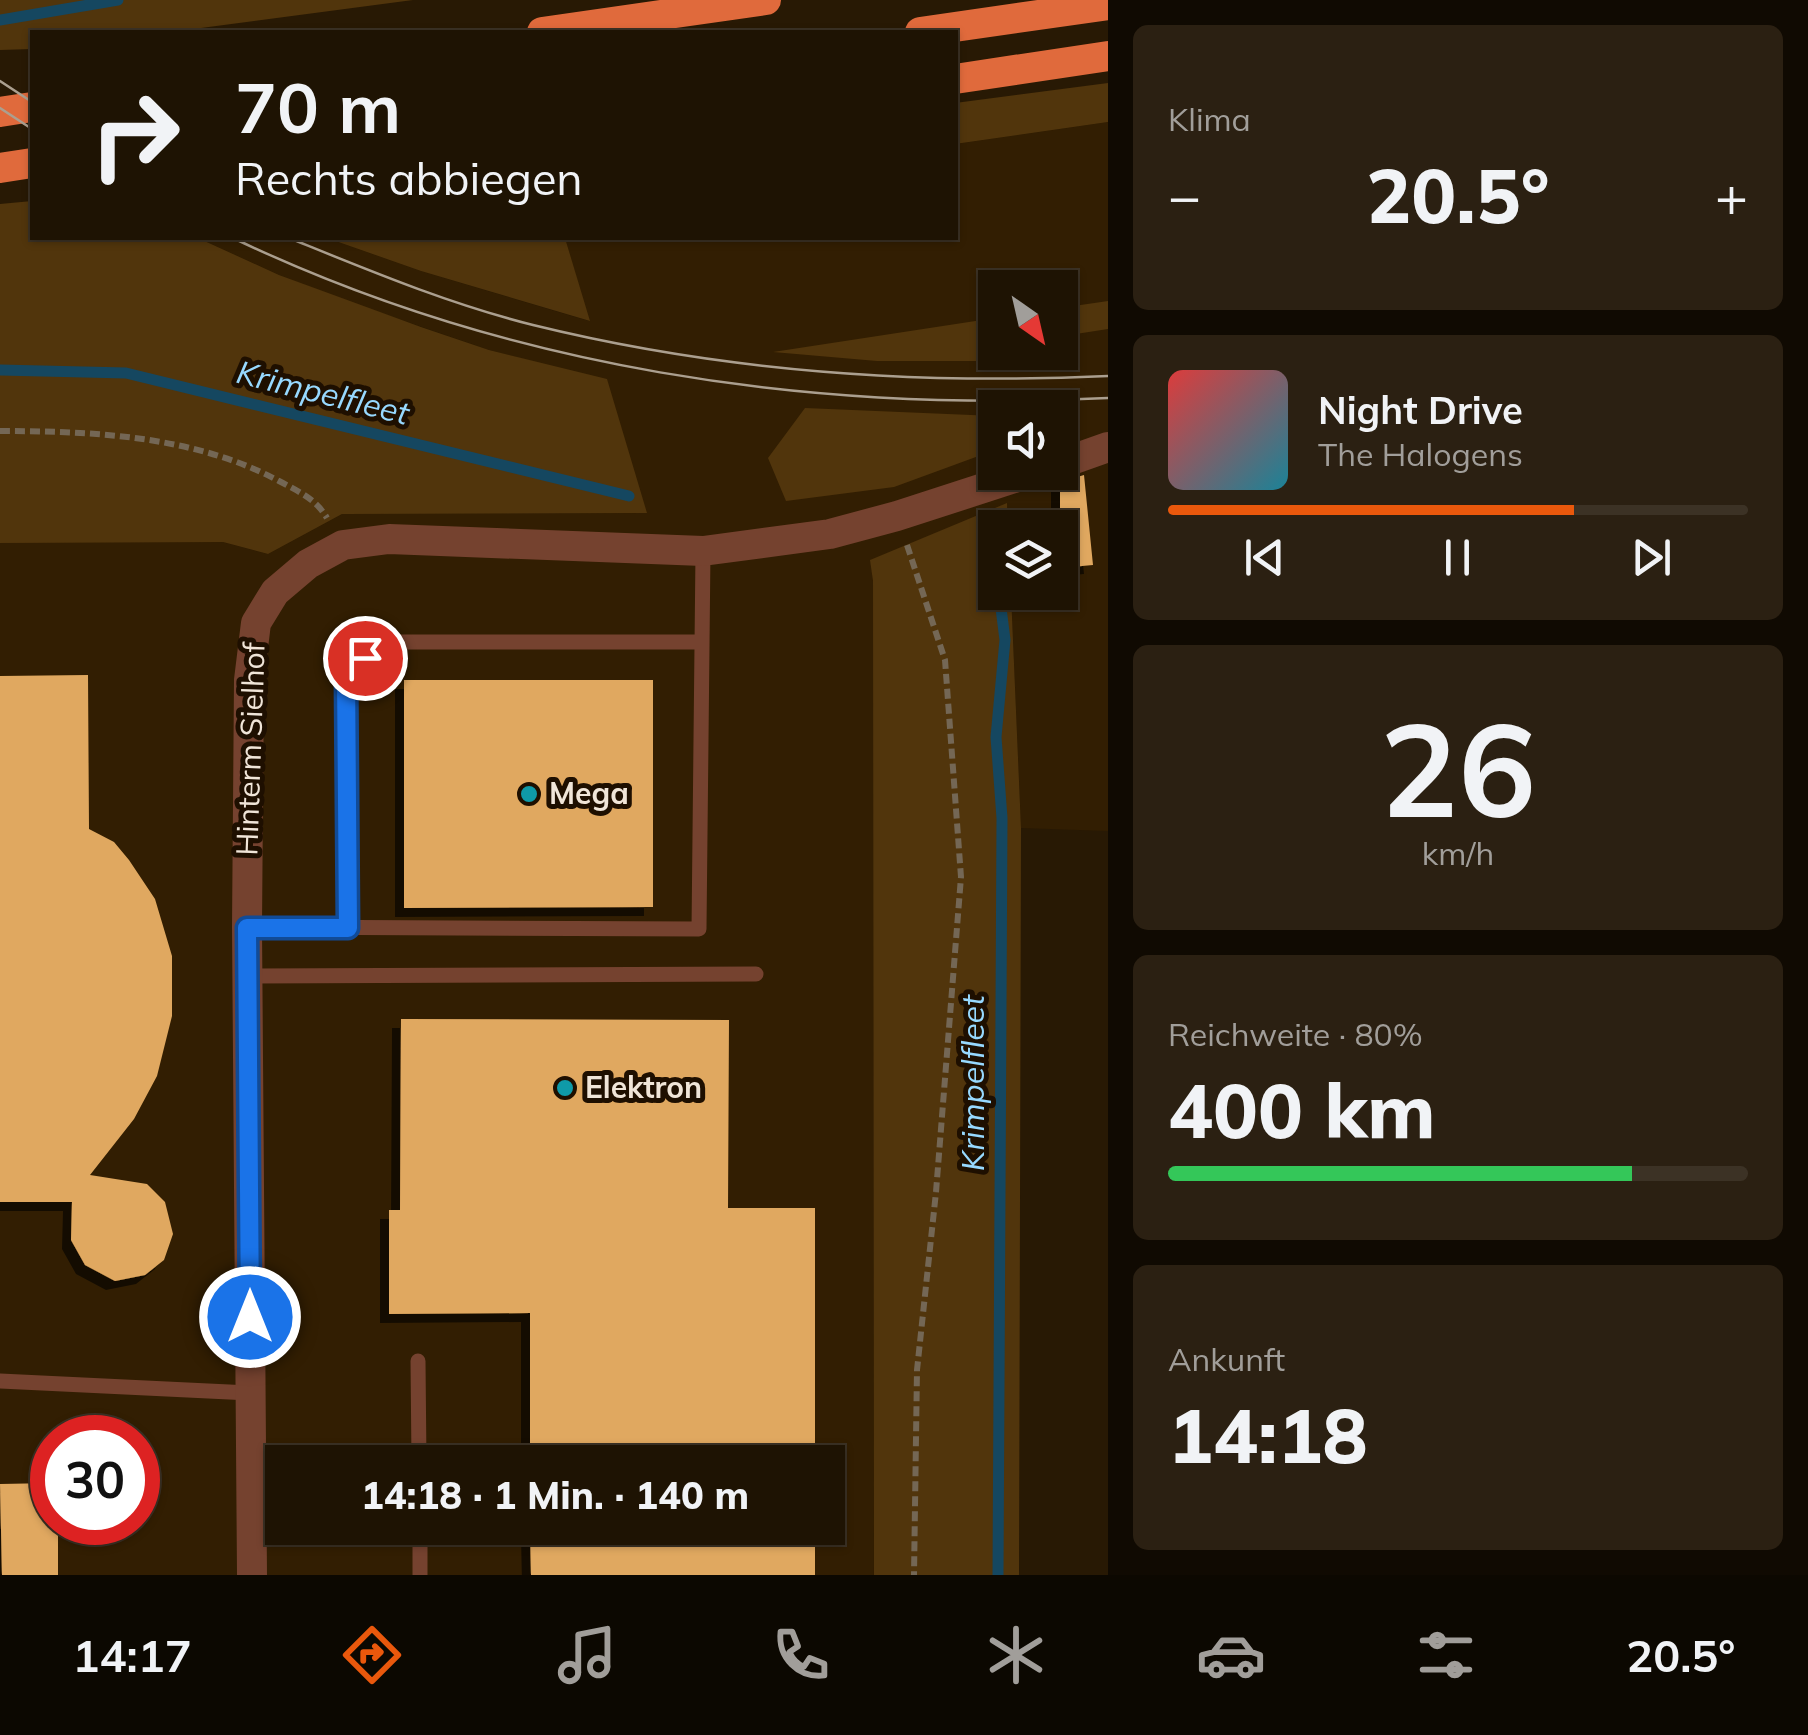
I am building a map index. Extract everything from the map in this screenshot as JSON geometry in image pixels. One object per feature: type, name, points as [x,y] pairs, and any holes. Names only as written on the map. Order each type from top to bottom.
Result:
[{"type":"highway","points":[[690,11],[729,0]]},
{"type":"highway","points":[[556,30],[766,0]]},
{"type":"highway","points":[[934,30],[1108,5]]},
{"type":"highway","points":[[958,78],[1108,56]]},
{"type":"highway","points":[[0,112],[30,107]]},
{"type":"highway","points":[[0,168],[30,163]]},
{"type":"street","points":[[1078,458],[1108,447]]},
{"type":"street","name":"Hinterm Sielhof","points":[[252,1575],[248,680],[256,622],[275,592],[308,564],[343,545],[390,538],[703,550],[830,534],[978,490]]},
{"type":"lane","points":[[247,928],[699,929],[703,550]]},
{"type":"lane","points":[[348,928],[346,674],[384,642],[702,642]]},
{"type":"lane","points":[[247,976],[756,974]]},
{"type":"lane","points":[[418,1361],[419,1445]]},
{"type":"lane","points":[[0,1380],[250,1393]]},
{"type":"lane","points":[[251,1536],[265,1536]]},
{"type":"lane","points":[[420,1545],[420,1575]]},
{"type":"path","points":[[0,431],[111,436],[234,459],[316,502],[343,545]]},
{"type":"path","points":[[897,516],[946,660],[960,877],[936,1192],[917,1370],[914,1575]]},
{"type":"shaded area","points":[[0,0],[413,0],[186,30],[30,30],[30,49],[0,50]]},
{"type":"shaded area","points":[[1108,83],[1108,122],[958,144],[958,103]]},
{"type":"shaded area","points":[[1108,122],[1108,831],[1021,828],[1012,610],[1078,610],[1078,510],[1007,510],[1007,504],[978,510],[978,516],[871,560],[874,1575],[0,1575],[0,538],[223,542],[268,554],[342,514],[646,513],[545,365],[346,301],[202,240],[333,240],[589,321],[566,240],[958,240],[958,144]]},
{"type":"shaded area","points":[[30,201],[30,240],[202,240],[279,275],[421,327],[489,350],[607,379],[647,513],[342,514],[268,554],[223,542],[0,543],[0,204]]},
{"type":"shaded area","points":[[333,240],[566,240],[590,321],[421,271]]},
{"type":"shaded area","points":[[1108,301],[1108,329],[1078,334],[1078,305]]},
{"type":"shaded area","points":[[978,321],[978,361],[877,361],[773,352]]},
{"type":"shaded area","points":[[805,408],[978,415],[978,456],[894,487],[786,501],[768,458]]},
{"type":"shaded area","points":[[978,515],[978,610],[1012,610],[1021,828],[1019,1575],[874,1575],[870,560]]},
{"type":"building","points":[[1084,475],[1093,565],[1078,566],[1078,510],[1060,510],[1060,490],[1078,490],[1078,477]]},
{"type":"building","points":[[88,675],[89,829],[114,842],[155,899],[172,956],[172,1016],[157,1076],[134,1119],[90,1175],[147,1184],[165,1202],[173,1234],[164,1260],[145,1275],[115,1281],[85,1265],[71,1240],[72,1202],[0,1202],[0,676]]},
{"type":"building","name":"Mega","points":[[404,680],[653,680],[653,907],[404,908]]},
{"type":"building","points":[[401,1019],[729,1020],[728,1208],[815,1208],[815,1445],[530,1445],[530,1313],[389,1314],[389,1210],[400,1210]]},
{"type":"building","points":[[30,1483],[30,1545],[58,1545],[58,1575],[2,1575],[0,1484]]},
{"type":"building","points":[[530,1545],[815,1545],[815,1575],[531,1575]]},
{"type":"waterway","points":[[0,20],[118,0]]},
{"type":"waterway","name":"Krimpelfleet","points":[[0,370],[126,373],[629,496]]},
{"type":"waterway","name":"Krimpelfleet","points":[[998,1575],[1002,818],[996,737],[1005,640],[1001,610]]},
{"type":"tram line","points":[[0,81],[30,101]]},
{"type":"tram line","points":[[0,108],[30,128]]},
{"type":"tram line","points":[[238,240],[336,283],[442,320],[550,350],[660,372],[771,388],[883,398],[1108,398]]},
{"type":"tram line","points":[[294,240],[409,286],[502,317],[675,354],[891,376],[1108,376]]},
{"type":"place","name":"Mega","points":[[529,794]]},
{"type":"place","name":"Elektron","points":[[565,1088]]},
{"type":"route","points":[[250,1317],[247,928],[348,928],[346,674],[365,658]]}]
